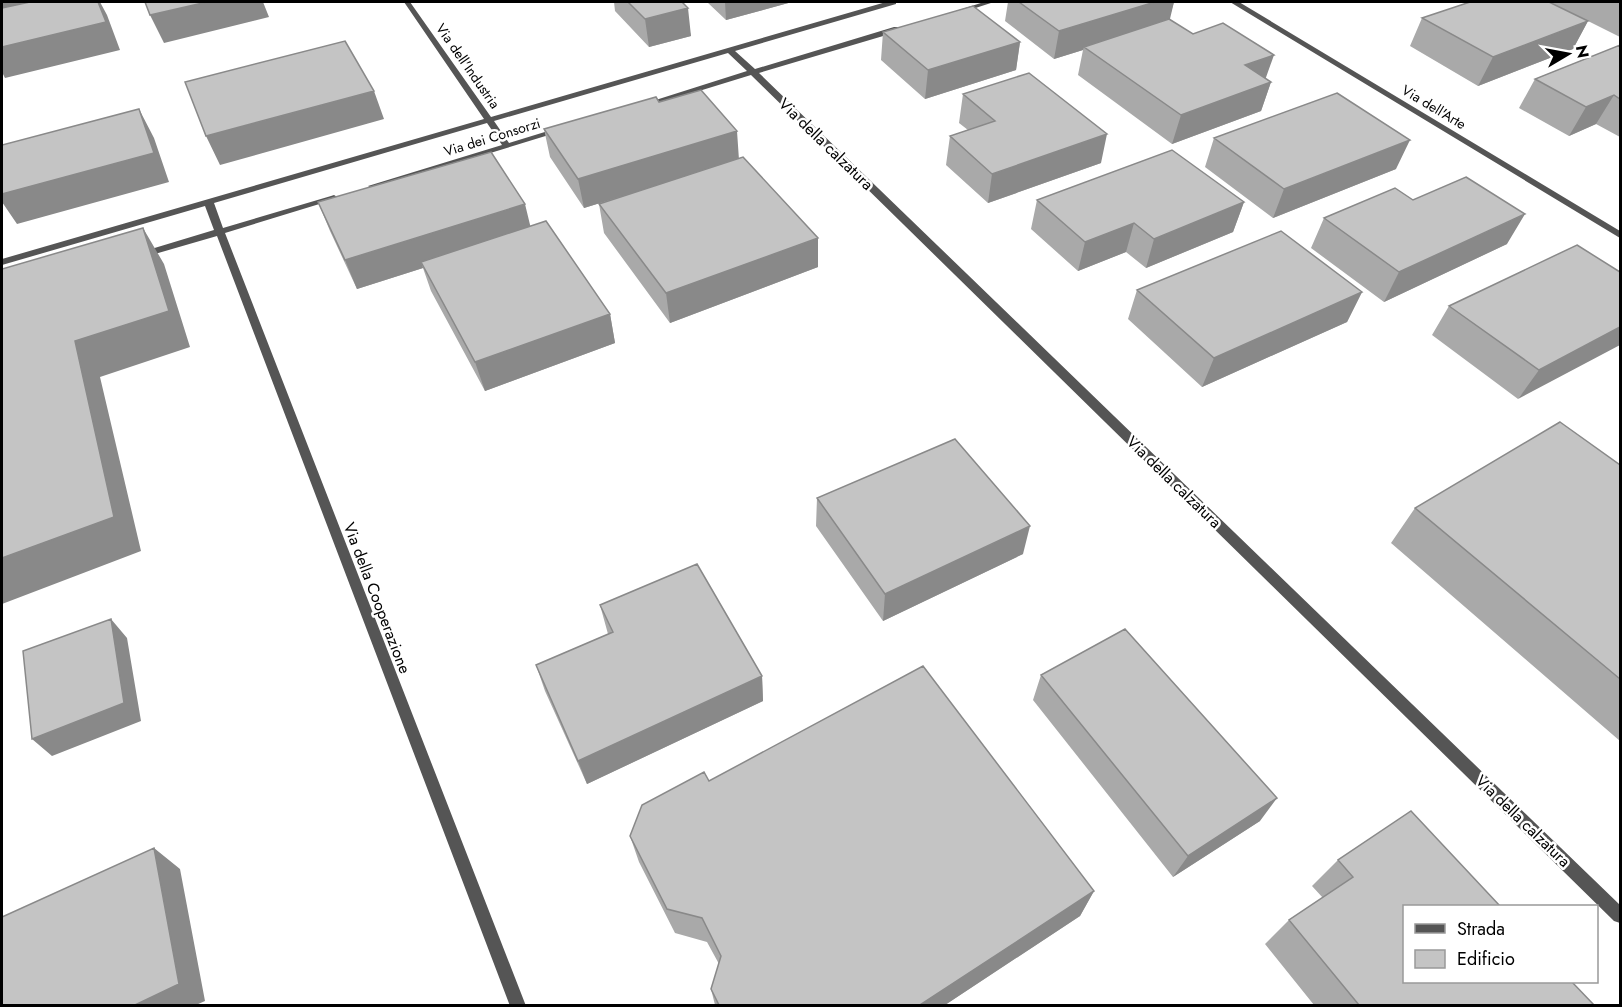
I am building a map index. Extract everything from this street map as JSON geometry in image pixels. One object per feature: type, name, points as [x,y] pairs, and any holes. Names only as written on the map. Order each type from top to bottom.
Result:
[{"type":"street","name":"Via dell'Industria","points":[[407,2],[507,146]]},
{"type":"street","name":"Via dei Consorzi","points":[[2,262],[893,2]]},
{"type":"street","points":[[954,2],[964,9]]},
{"type":"street","points":[[953,13],[990,2]]},
{"type":"street","name":"Via dell'Arte","points":[[1234,2],[1620,235]]},
{"type":"street","points":[[630,109],[909,26]]},
{"type":"street","name":"Via della calzatura","points":[[729,49],[1620,915]]},
{"type":"street","name":"Via dei Consorzi","points":[[363,189],[574,126]]},
{"type":"street","points":[[127,260],[340,196]]},
{"type":"street","name":"Via della Cooperazione","points":[[208,201],[218,232],[518,1005]]},
{"type":"building","points":[[30,2],[98,2],[106,22],[2,47],[2,8]]},
{"type":"building","points":[[145,2],[207,2],[150,15]]},
{"type":"building","points":[[628,2],[682,2],[688,8],[645,19]]},
{"type":"building","points":[[1019,2],[1155,2],[1059,31]]},
{"type":"building","points":[[1470,2],[1549,2],[1588,21],[1493,57],[1422,18]]},
{"type":"building","points":[[973,6],[1020,42],[928,70],[883,32]]},
{"type":"building","points":[[1169,19],[1193,34],[1223,23],[1274,55],[1245,65],[1271,82],[1181,115],[1084,47]]},
{"type":"building","points":[[345,41],[374,91],[206,136],[185,82]]},
{"type":"building","points":[[1620,45],[1620,99],[1614,95],[1586,107],[1535,79]]},
{"type":"building","points":[[1029,73],[1107,134],[992,174],[950,136],[995,121],[963,94]]},
{"type":"building","points":[[701,90],[737,131],[578,179],[544,129],[656,97],[659,102]]},
{"type":"building","points":[[1337,93],[1410,140],[1284,189],[1214,138]]},
{"type":"building","points":[[139,109],[154,153],[2,194],[2,145]]},
{"type":"building","points":[[1172,150],[1244,202],[1154,239],[1134,223],[1085,242],[1037,200]]},
{"type":"building","points":[[491,152],[525,204],[345,260],[318,202]]},
{"type":"building","points":[[743,157],[818,238],[666,293],[599,204]]},
{"type":"building","points":[[1466,177],[1525,214],[1399,272],[1324,218],[1395,188],[1413,200]]},
{"type":"building","points":[[546,221],[610,314],[475,362],[421,262]]},
{"type":"building","points":[[143,228],[169,311],[75,341],[114,517],[2,558],[2,269]]},
{"type":"building","points":[[1281,231],[1362,292],[1214,358],[1137,290]]},
{"type":"building","points":[[1577,245],[1620,272],[1620,327],[1539,370],[1449,306]]},
{"type":"building","points":[[1560,422],[1620,465],[1620,679],[1415,508]]},
{"type":"building","points":[[955,439],[1030,526],[885,594],[817,498]]},
{"type":"building","points":[[697,564],[762,676],[578,761],[536,665],[613,632],[600,605]]},
{"type":"building","points":[[111,619],[124,703],[32,739],[23,651]]},
{"type":"building","points":[[1125,629],[1277,798],[1188,856],[1041,675]]},
{"type":"building","points":[[923,666],[1094,891],[920,1005],[719,1005],[711,989],[721,956],[702,918],[667,909],[630,836],[642,805],[704,772],[709,781]]},
{"type":"building","points":[[1411,811],[1499,905],[1403,905],[1403,983],[1573,983],[1594,1005],[1359,1005],[1289,920],[1353,877],[1338,860]]},
{"type":"building","points":[[154,848],[179,984],[135,1005],[2,1005],[2,917]]}]
